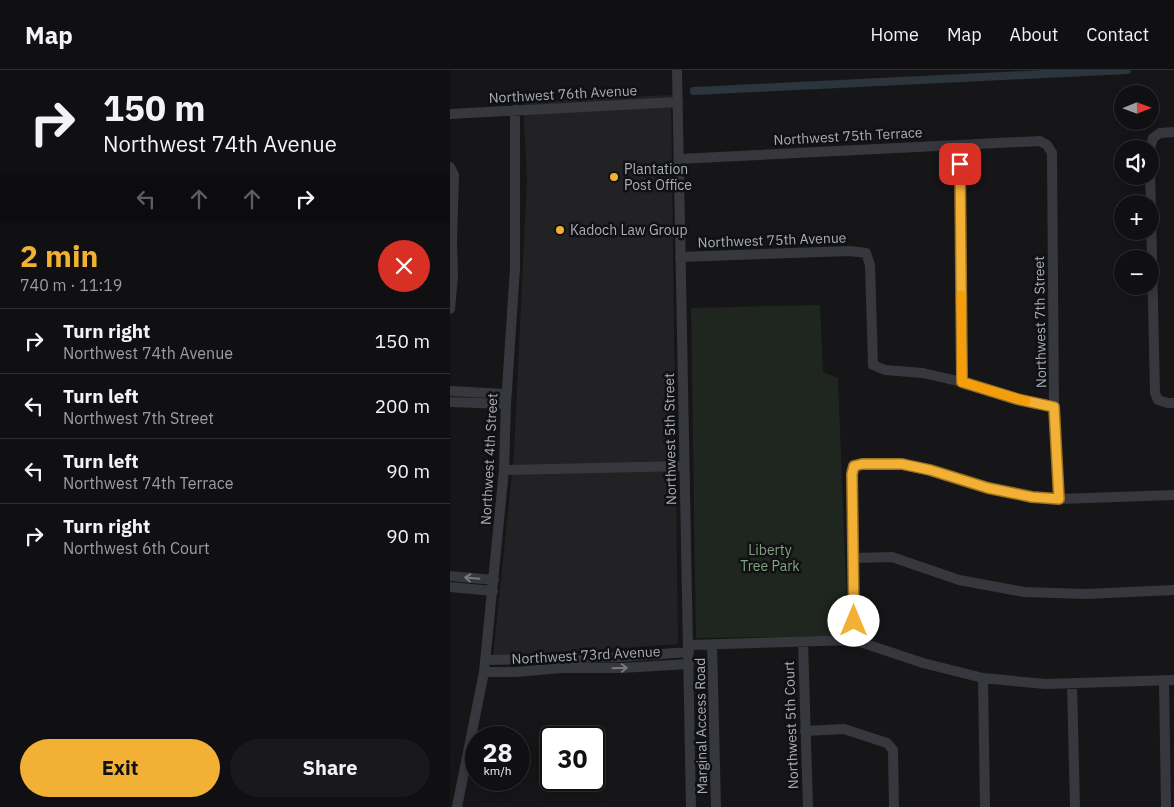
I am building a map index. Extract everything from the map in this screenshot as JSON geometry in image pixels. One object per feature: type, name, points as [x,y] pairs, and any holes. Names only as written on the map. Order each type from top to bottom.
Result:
[{"type":"street","name":"Northwest 5th Street","points":[[677,70],[691,807]]},
{"type":"street","name":"Northwest 76th Avenue","points":[[450,114],[678,102]]},
{"type":"street","name":"Northwest 4th Street","points":[[457,807],[484,672],[504,470],[506,399],[515,268],[515,110]]},
{"type":"street","points":[[1152,140],[1160,133],[1174,132]]},
{"type":"street","name":"Northwest 75th Terrace","points":[[679,158],[1040,141],[1047,145]]},
{"type":"street","points":[[960,145],[962,382],[1017,399],[1054,407]]},
{"type":"street","name":"Northwest 7th Street","points":[[1047,145],[1052,154],[1054,407],[1059,499]]},
{"type":"street","points":[[450,168],[454,175],[453,276],[450,309]]},
{"type":"street","points":[[1150,185],[1155,393],[1158,400],[1174,403]]},
{"type":"street","name":"Northwest 75th Avenue","points":[[680,257],[850,251],[866,253],[870,265],[874,365],[885,370],[923,373],[962,382]]},
{"type":"street","points":[[450,391],[506,399]]},
{"type":"street","points":[[450,402],[506,399]]},
{"type":"street","points":[[854,640],[852,474],[854,466],[862,464],[902,464],[930,470],[988,488],[1032,497],[1059,499],[1174,495]]},
{"type":"street","points":[[504,470],[684,466]]},
{"type":"street","points":[[854,558],[892,557],[959,580],[1024,592],[1086,594],[1174,590]]},
{"type":"street","points":[[450,576],[493,585]]},
{"type":"street","points":[[450,586],[493,585]]},
{"type":"street","name":"Northwest 73rd Avenue","points":[[485,660],[620,657],[712,644],[854,640],[923,663],[983,678],[1044,684],[1169,681]]},
{"type":"street","name":"Northwest 5th Court","points":[[803,642],[808,807]]},
{"type":"street","name":"Marginal Access Road","points":[[712,644],[716,807]]},
{"type":"street","name":"Northwest 73rd Avenue","points":[[484,672],[689,664]]},
{"type":"street","points":[[983,678],[985,807]]},
{"type":"street","points":[[1166,807],[1169,681]]},
{"type":"street","points":[[1072,684],[1075,807]]},
{"type":"street","points":[[805,731],[844,728],[887,743],[893,750],[894,807]]},
{"type":"shaded area","points":[[671,95],[678,644],[493,657],[514,453],[527,179],[523,102]]},
{"type":"green space","name":"Liberty Tree Park","points":[[820,305],[823,372],[838,378],[848,636],[696,638],[691,308]]},
{"type":"waterway","points":[[694,91],[1127,70]]},
{"type":"slow traffic","points":[[961,295],[962,382],[1026,401]]},
{"type":"place","name":"Plantation Post Office","points":[[614,177]]},
{"type":"place","name":"Kadoch Law Group","points":[[560,230]]},
{"type":"route","points":[[854,621],[852,474],[854,466],[862,464],[902,464],[930,470],[988,488],[1032,497],[1059,499],[1054,407],[1017,399],[962,382],[960,164]]}]
